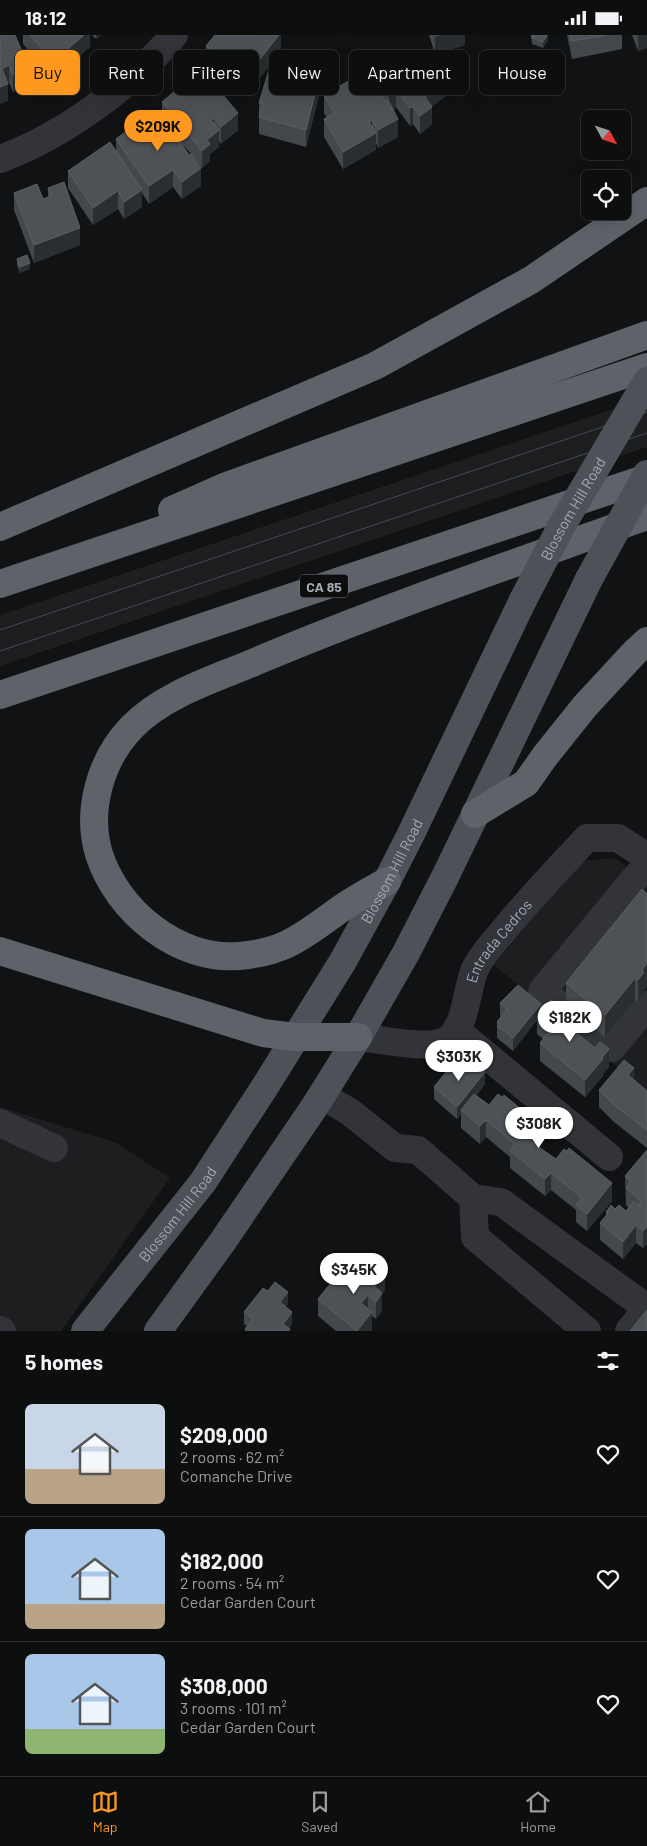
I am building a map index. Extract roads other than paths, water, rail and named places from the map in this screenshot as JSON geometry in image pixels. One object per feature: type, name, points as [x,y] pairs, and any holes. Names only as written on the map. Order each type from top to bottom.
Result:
[{"type":"highway","points":[[0,527],[375,366],[531,281],[647,201]]},
{"type":"highway","points":[[11,580],[224,487],[647,335]]},
{"type":"highway","points":[[11,580],[647,367]]},
{"type":"highway","name":"CA 85","points":[[0,695],[647,478]]},
{"type":"highway","points":[[388,881],[344,907],[299,939],[284,946],[261,953],[235,956],[190,949],[158,933],[142,921],[108,874],[100,855],[95,835],[96,797],[102,776],[118,744],[133,726],[174,696],[335,628],[647,516]]},
{"type":"highway","points":[[475,814],[526,783],[585,706],[647,641]]},
{"type":"highway","points":[[0,951],[263,1033],[296,1037],[358,1037]]},
{"type":"main road","name":"Blossom Hill Road","points":[[85,1331],[202,1182],[241,1125],[343,961],[388,881],[523,600],[580,494],[647,381]]},
{"type":"main road","points":[[168,1327],[322,1096],[406,953],[589,579],[647,474]]},
{"type":"street","points":[[0,159],[22,151],[91,111],[157,55],[174,35]]},
{"type":"street","name":"Entrada Cedros","points":[[456,1030],[465,1009],[471,979],[476,966],[536,891],[587,838],[618,838],[647,857]]},
{"type":"street","points":[[647,864],[542,991],[612,1048],[647,1005]]},
{"type":"street","points":[[358,1037],[417,1045],[434,1044],[446,1040],[456,1030],[609,1157]]},
{"type":"street","points":[[322,1096],[350,1111],[394,1148],[418,1150],[473,1198],[501,1202],[645,1307],[630,1331]]},
{"type":"street","points":[[0,1123],[54,1148]]},
{"type":"street","points":[[473,1198],[475,1237],[588,1331]]},
{"type":"tram line","points":[[0,630],[647,412]]},
{"type":"tram line","points":[[0,651],[647,433]]}]
